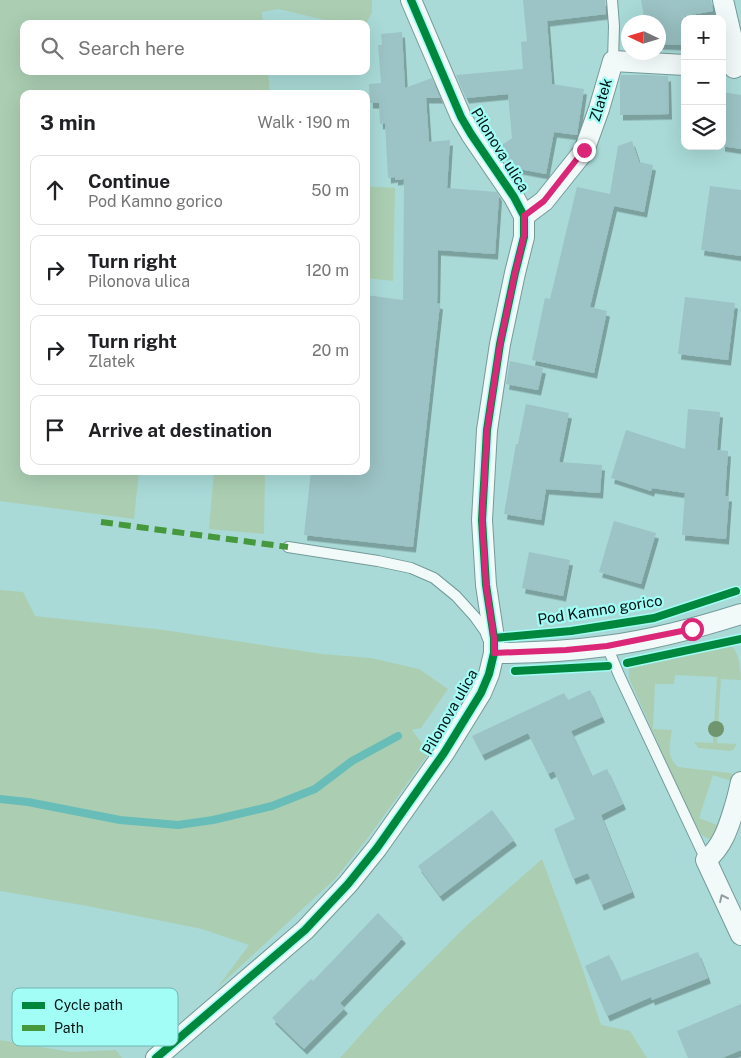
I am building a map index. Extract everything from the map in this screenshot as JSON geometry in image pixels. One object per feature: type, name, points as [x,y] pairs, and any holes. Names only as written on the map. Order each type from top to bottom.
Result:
[{"type":"street","name":"Pilonova ulica","points":[[178,1039],[305,930],[348,884],[377,848],[444,752],[481,693],[489,674],[494,653],[494,638],[486,585],[482,520],[487,430],[500,344],[524,236],[524,216],[514,197],[470,134],[461,117],[411,0]]},
{"type":"street","points":[[723,0],[733,43],[732,68]]},
{"type":"street","name":"Zlatek","points":[[524,216],[544,201],[584,150],[613,61],[681,65]]},
{"type":"street","points":[[494,653],[607,646],[692,629],[741,614]]},
{"type":"street","points":[[741,782],[726,833],[717,849],[706,860],[741,935]]},
{"type":"street","name":"Pilonova ulica","points":[[156,1058],[170,1046]]},
{"type":"lane","points":[[612,0],[614,26],[613,61]]},
{"type":"lane","points":[[288,546],[386,562],[411,568],[434,578],[456,596],[475,617],[485,631],[494,653]]},
{"type":"lane","points":[[607,646],[619,676],[706,860]]},
{"type":"green space","points":[[0,0],[372,0],[372,12],[368,20],[326,20],[278,9],[262,12],[263,20],[20,20],[20,75],[268,75],[270,90],[20,90],[20,475],[139,475],[134,519],[0,501]]},
{"type":"green space","points":[[370,186],[395,188],[393,281],[370,278]]},
{"type":"green space","points":[[214,475],[265,475],[264,534],[209,529]]},
{"type":"green space","points":[[0,590],[23,592],[35,616],[164,630],[322,654],[371,658],[419,669],[448,689],[421,728],[412,730],[429,753],[367,839],[335,879],[217,988],[249,945],[202,929],[0,891]]},
{"type":"green space","points":[[731,645],[736,653],[741,680],[721,679],[717,743],[737,744],[733,750],[698,748],[694,742],[713,743],[717,677],[675,675],[674,684],[655,684],[653,729],[672,730],[670,754],[674,763],[678,767],[730,773],[734,776],[734,782],[713,775],[699,818],[720,826],[712,839],[702,835],[693,822],[629,678],[629,668]]},
{"type":"green space","points":[[542,859],[581,964],[601,1025],[630,1031],[647,1058],[340,1058],[382,1011],[465,927]]},
{"type":"green space","points":[[0,1040],[12,1042],[12,1046],[36,1046],[71,1052],[116,1050],[122,1058],[0,1058]]},
{"type":"building","points":[[523,0],[605,0],[606,14],[547,21],[552,84],[584,89],[577,135],[554,132],[546,174],[514,168],[499,147],[512,138],[508,94],[466,98],[456,75],[523,69],[521,42],[527,41]]},
{"type":"building","points":[[641,0],[711,0],[713,11],[681,15],[681,45],[666,44],[666,15],[644,15]]},
{"type":"building","points":[[402,32],[405,88],[432,78],[440,98],[426,98],[429,142],[450,140],[447,188],[497,192],[499,196],[495,254],[438,250],[437,303],[440,304],[413,547],[304,535],[311,475],[370,475],[370,296],[403,300],[404,179],[395,180],[395,177],[388,178],[385,123],[380,124],[379,103],[370,103],[369,84],[381,83],[378,45],[382,45],[381,34]]},
{"type":"building","points":[[621,75],[668,76],[669,114],[620,115]]},
{"type":"building","points":[[726,93],[741,95],[741,149],[726,147]]},
{"type":"building","points":[[632,141],[639,162],[653,165],[644,212],[614,206],[590,307],[607,311],[594,373],[532,360],[545,298],[550,299],[577,187],[610,194],[618,146]]},
{"type":"building","points":[[710,186],[741,190],[741,256],[701,250]]},
{"type":"building","points":[[685,297],[735,303],[728,360],[678,354]]},
{"type":"building","points":[[510,361],[543,368],[538,390],[506,384]]},
{"type":"building","points":[[526,404],[569,413],[559,462],[602,465],[600,493],[546,489],[541,520],[504,514],[516,444],[518,444]]},
{"type":"building","points":[[688,409],[720,412],[717,450],[728,451],[725,496],[729,496],[726,539],[682,535],[685,493],[652,488],[651,491],[611,478],[626,430],[685,449]]},
{"type":"building","points":[[614,521],[656,533],[641,584],[599,572]]},
{"type":"building","points":[[529,552],[570,560],[563,596],[522,588]]},
{"type":"building","points":[[590,690],[602,717],[571,731],[592,776],[607,769],[623,804],[601,815],[632,892],[601,905],[588,873],[573,879],[554,829],[575,819],[554,771],[548,774],[528,733],[482,755],[472,736],[564,693],[568,700]]},
{"type":"building","points":[[492,810],[514,840],[440,896],[418,866]]},
{"type":"building","points":[[378,913],[403,938],[340,1003],[345,1008],[304,1049],[272,1018],[311,979],[313,981]]},
{"type":"building","points":[[698,952],[708,978],[652,1000],[651,997],[607,1016],[585,966],[609,955],[621,981]]},
{"type":"building","points":[[741,1004],[741,1050],[722,1058],[688,1058],[677,1031]]},
{"type":"waterway","points":[[0,799],[28,802],[120,820],[178,825],[213,820],[272,806],[315,789],[352,761],[398,736]]},
{"type":"marked path","points":[[101,522],[288,547]]},
{"type":"cycle path","points":[[178,1039],[305,930],[348,884],[377,848],[444,753],[481,693],[489,674],[494,653],[494,638],[486,585],[482,520],[487,430],[500,344],[524,237],[524,216],[514,197],[461,117],[411,0]]},
{"type":"cycle path","name":"Pod Kamno gorico","points":[[494,638],[571,631],[654,618],[736,591]]},
{"type":"cycle path","points":[[627,663],[741,639]]},
{"type":"cycle path","points":[[515,671],[608,666]]},
{"type":"cycle path","points":[[156,1058],[170,1046]]},
{"type":"route","points":[[584,150],[544,201],[524,216],[524,236],[500,344],[487,430],[482,520],[486,585],[494,638],[494,653],[522,653],[607,646],[692,629]]}]
